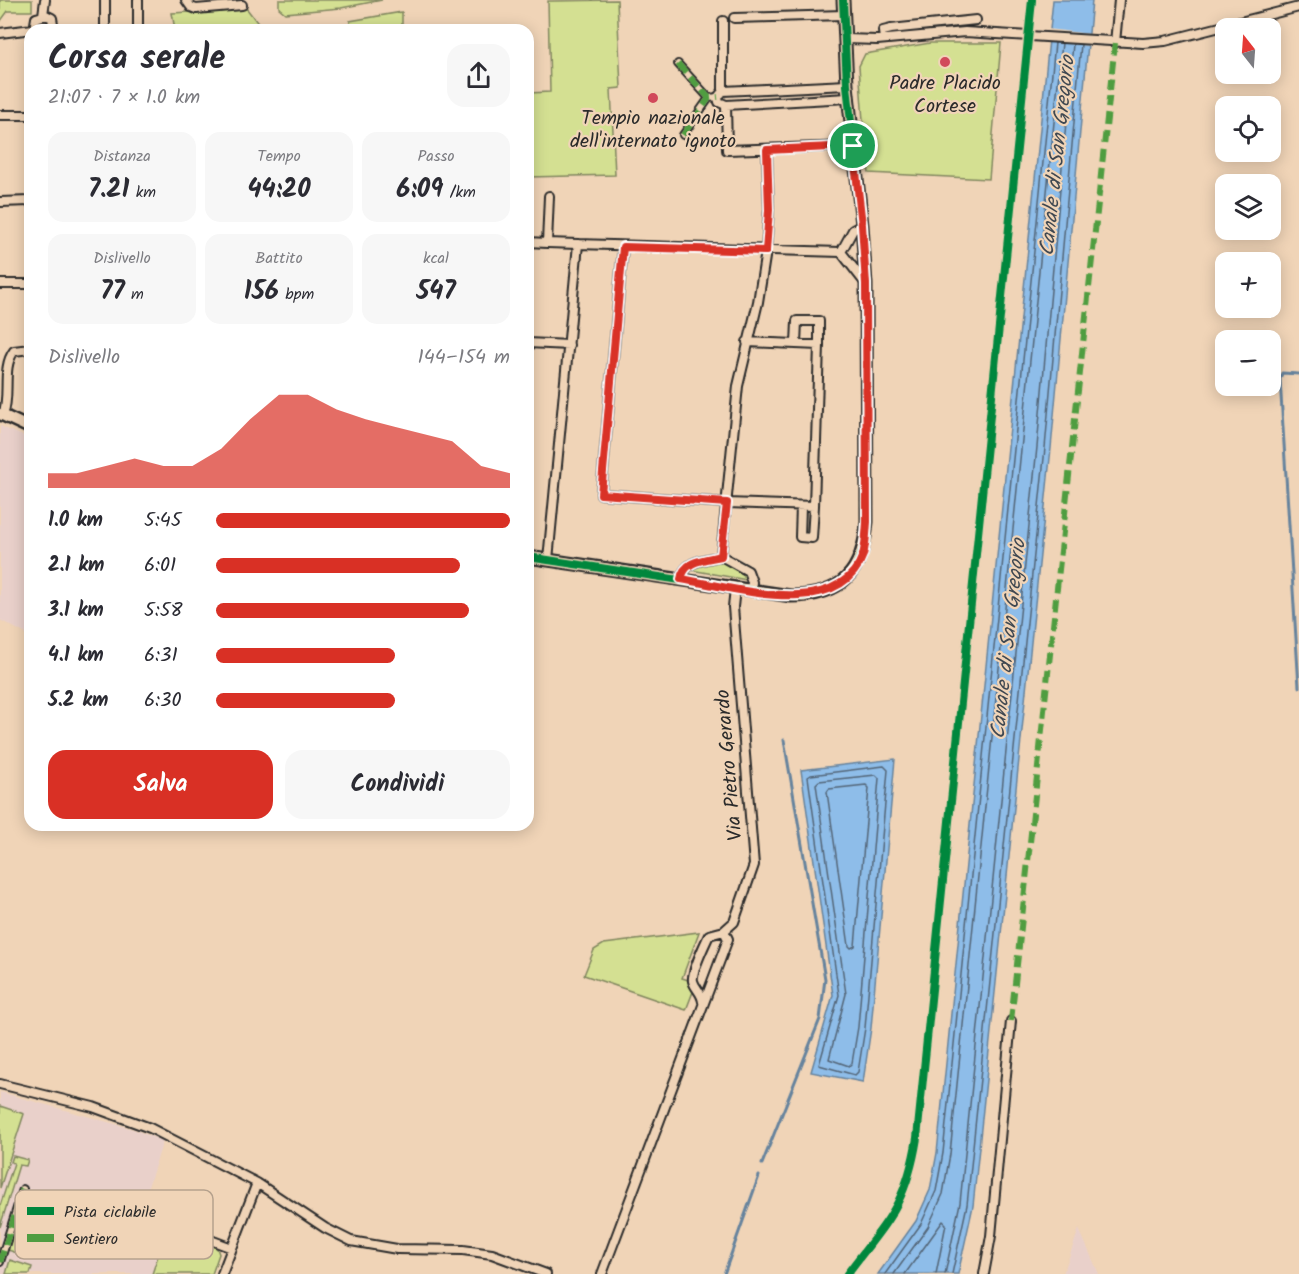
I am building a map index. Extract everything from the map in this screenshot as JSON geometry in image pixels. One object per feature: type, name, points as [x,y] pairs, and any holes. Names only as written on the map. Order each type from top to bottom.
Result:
[{"type":"street","points":[[44,15],[45,0]]},
{"type":"street","points":[[105,0],[105,24]]},
{"type":"street","points":[[138,0],[138,24]]},
{"type":"street","points":[[186,0],[191,7],[196,9],[242,5]]},
{"type":"street","points":[[534,558],[790,596],[827,591],[845,580],[862,556],[867,522],[866,284],[848,98],[847,39],[843,0]]},
{"type":"street","points":[[1111,42],[1119,0]]},
{"type":"street","points":[[847,39],[884,39],[965,32],[1037,35],[1111,42],[1165,40],[1299,7]]},
{"type":"street","points":[[35,24],[36,18],[44,15],[52,18],[53,24]]},
{"type":"street","points":[[735,18],[844,15]]},
{"type":"street","points":[[884,39],[883,31],[891,29],[976,20]]},
{"type":"street","points":[[723,21],[717,95],[719,102],[726,105],[848,98]]},
{"type":"street","points":[[0,33],[24,30]]},
{"type":"street","points":[[678,64],[717,95],[847,85]]},
{"type":"street","points":[[683,135],[717,95]]},
{"type":"street","points":[[726,105],[727,150],[767,151],[853,146]]},
{"type":"street","points":[[0,115],[24,115]]},
{"type":"street","points":[[721,556],[738,386],[758,303],[766,251],[769,210],[767,151]]},
{"type":"street","points":[[547,243],[549,196]]},
{"type":"street","points":[[0,201],[24,201]]},
{"type":"street","points":[[841,252],[853,230],[862,225]]},
{"type":"street","points":[[534,242],[623,247],[841,252]]},
{"type":"street","points":[[548,560],[578,244]]},
{"type":"street","points":[[623,247],[601,494],[727,503],[814,506]]},
{"type":"street","points":[[841,252],[866,284]]},
{"type":"street","points":[[0,284],[24,284]]},
{"type":"street","points":[[796,344],[797,321],[819,321],[812,538],[800,537],[801,506]]},
{"type":"street","points":[[534,342],[569,345]]},
{"type":"street","points":[[747,342],[819,345]]},
{"type":"street","points":[[24,350],[14,351],[9,359],[7,402],[1,414],[24,425]]},
{"type":"street","points":[[681,579],[682,570],[689,564],[721,556],[748,571],[752,582],[751,591]]},
{"type":"street","name":"Via Pietro Gerardo","points":[[602,1274],[703,1002],[705,990],[693,979],[697,966],[709,935],[724,931],[732,924],[754,865],[734,607],[735,588]]},
{"type":"street","points":[[705,990],[728,939],[724,931]]},
{"type":"street","points":[[984,1274],[991,1236],[1011,1021]]},
{"type":"street","points":[[0,1084],[123,1117],[257,1183],[325,1228],[351,1241],[397,1249],[463,1250],[492,1254],[546,1274]]},
{"type":"street","points":[[222,1274],[257,1183]]},
{"type":"street","points":[[0,1262],[15,1214]]},
{"type":"street","points":[[213,1241],[232,1248]]},
{"type":"shaded area","points":[[0,426],[24,436],[24,633],[0,620]]},
{"type":"shaded area","points":[[0,1092],[133,1129],[163,1141],[147,1190],[15,1190],[15,1259],[157,1259],[152,1274],[0,1274]]},
{"type":"shaded area","points":[[1079,1229],[1099,1274],[1063,1274]]},
{"type":"green space","points":[[0,0],[32,0],[32,11],[8,11],[0,22]]},
{"type":"green space","points":[[279,0],[382,0],[341,8],[285,13],[279,8]]},
{"type":"green space","points":[[617,0],[621,88],[611,89],[615,175],[534,177],[534,93],[550,92],[548,1]]},
{"type":"green space","points":[[247,9],[258,24],[174,24],[172,13]]},
{"type":"green space","points":[[402,12],[402,24],[350,24],[350,21]]},
{"type":"green space","points":[[930,43],[1001,43],[989,179],[869,173],[859,66],[865,54]]},
{"type":"green space","points":[[721,560],[746,574],[747,580],[691,570],[693,567]]},
{"type":"green space","points":[[699,932],[682,978],[688,980],[694,989],[686,1010],[584,975],[594,950],[604,944]]},
{"type":"green space","points":[[0,1106],[24,1114],[0,1188]]},
{"type":"green space","points":[[13,1156],[28,1160],[26,1166],[19,1165],[0,1227],[0,1206],[14,1163],[11,1162]]},
{"type":"green space","points":[[15,1228],[15,1252],[8,1250]]},
{"type":"green space","points":[[213,1246],[217,1248],[219,1254],[212,1274],[152,1274],[157,1259],[213,1259]]},
{"type":"green space","points":[[10,1260],[32,1267],[30,1274],[6,1274]]},
{"type":"water","name":"Canale di San Gregorio","points":[[1053,0],[1092,0],[1051,448],[973,1206],[958,1274],[878,1274],[916,1221],[930,1190],[937,1153]]},
{"type":"water","points":[[895,759],[871,1028],[863,1082],[811,1072],[833,995],[801,770]]},
{"type":"pier","points":[[1047,29],[1091,34],[1090,46],[1046,42]]},
{"type":"waterway","points":[[1299,374],[1282,373],[1280,379],[1299,687]]},
{"type":"waterway","points":[[762,1164],[820,1019],[825,979],[784,740]]},
{"type":"waterway","points":[[724,1274],[759,1176]]},
{"type":"marked path","points":[[1011,1021],[1115,43]]},
{"type":"marked path","points":[[678,64],[709,98],[718,97]]},
{"type":"marked path","points":[[683,135],[709,98]]},
{"type":"marked path","points":[[0,1262],[15,1214]]},
{"type":"cycle path","points":[[843,0],[847,85],[866,284],[867,522],[866,543],[857,565]]},
{"type":"cycle path","points":[[847,1274],[883,1226],[900,1197],[907,1181],[917,1138],[1032,0]]},
{"type":"cycle path","points":[[534,558],[779,595],[804,596]]},
{"type":"place","name":"Padre Placido Cortese","points":[[945,62]]},
{"type":"place","name":"Tempio nazionale dell'internato ignoto","points":[[653,98]]},
{"type":"route","points":[[853,146],[866,284],[867,522],[866,543],[862,556],[845,580],[827,591],[804,596],[751,591],[681,579],[682,570],[689,564],[721,556],[727,503],[601,494],[623,247],[766,251],[769,210],[767,150],[853,146]]}]
